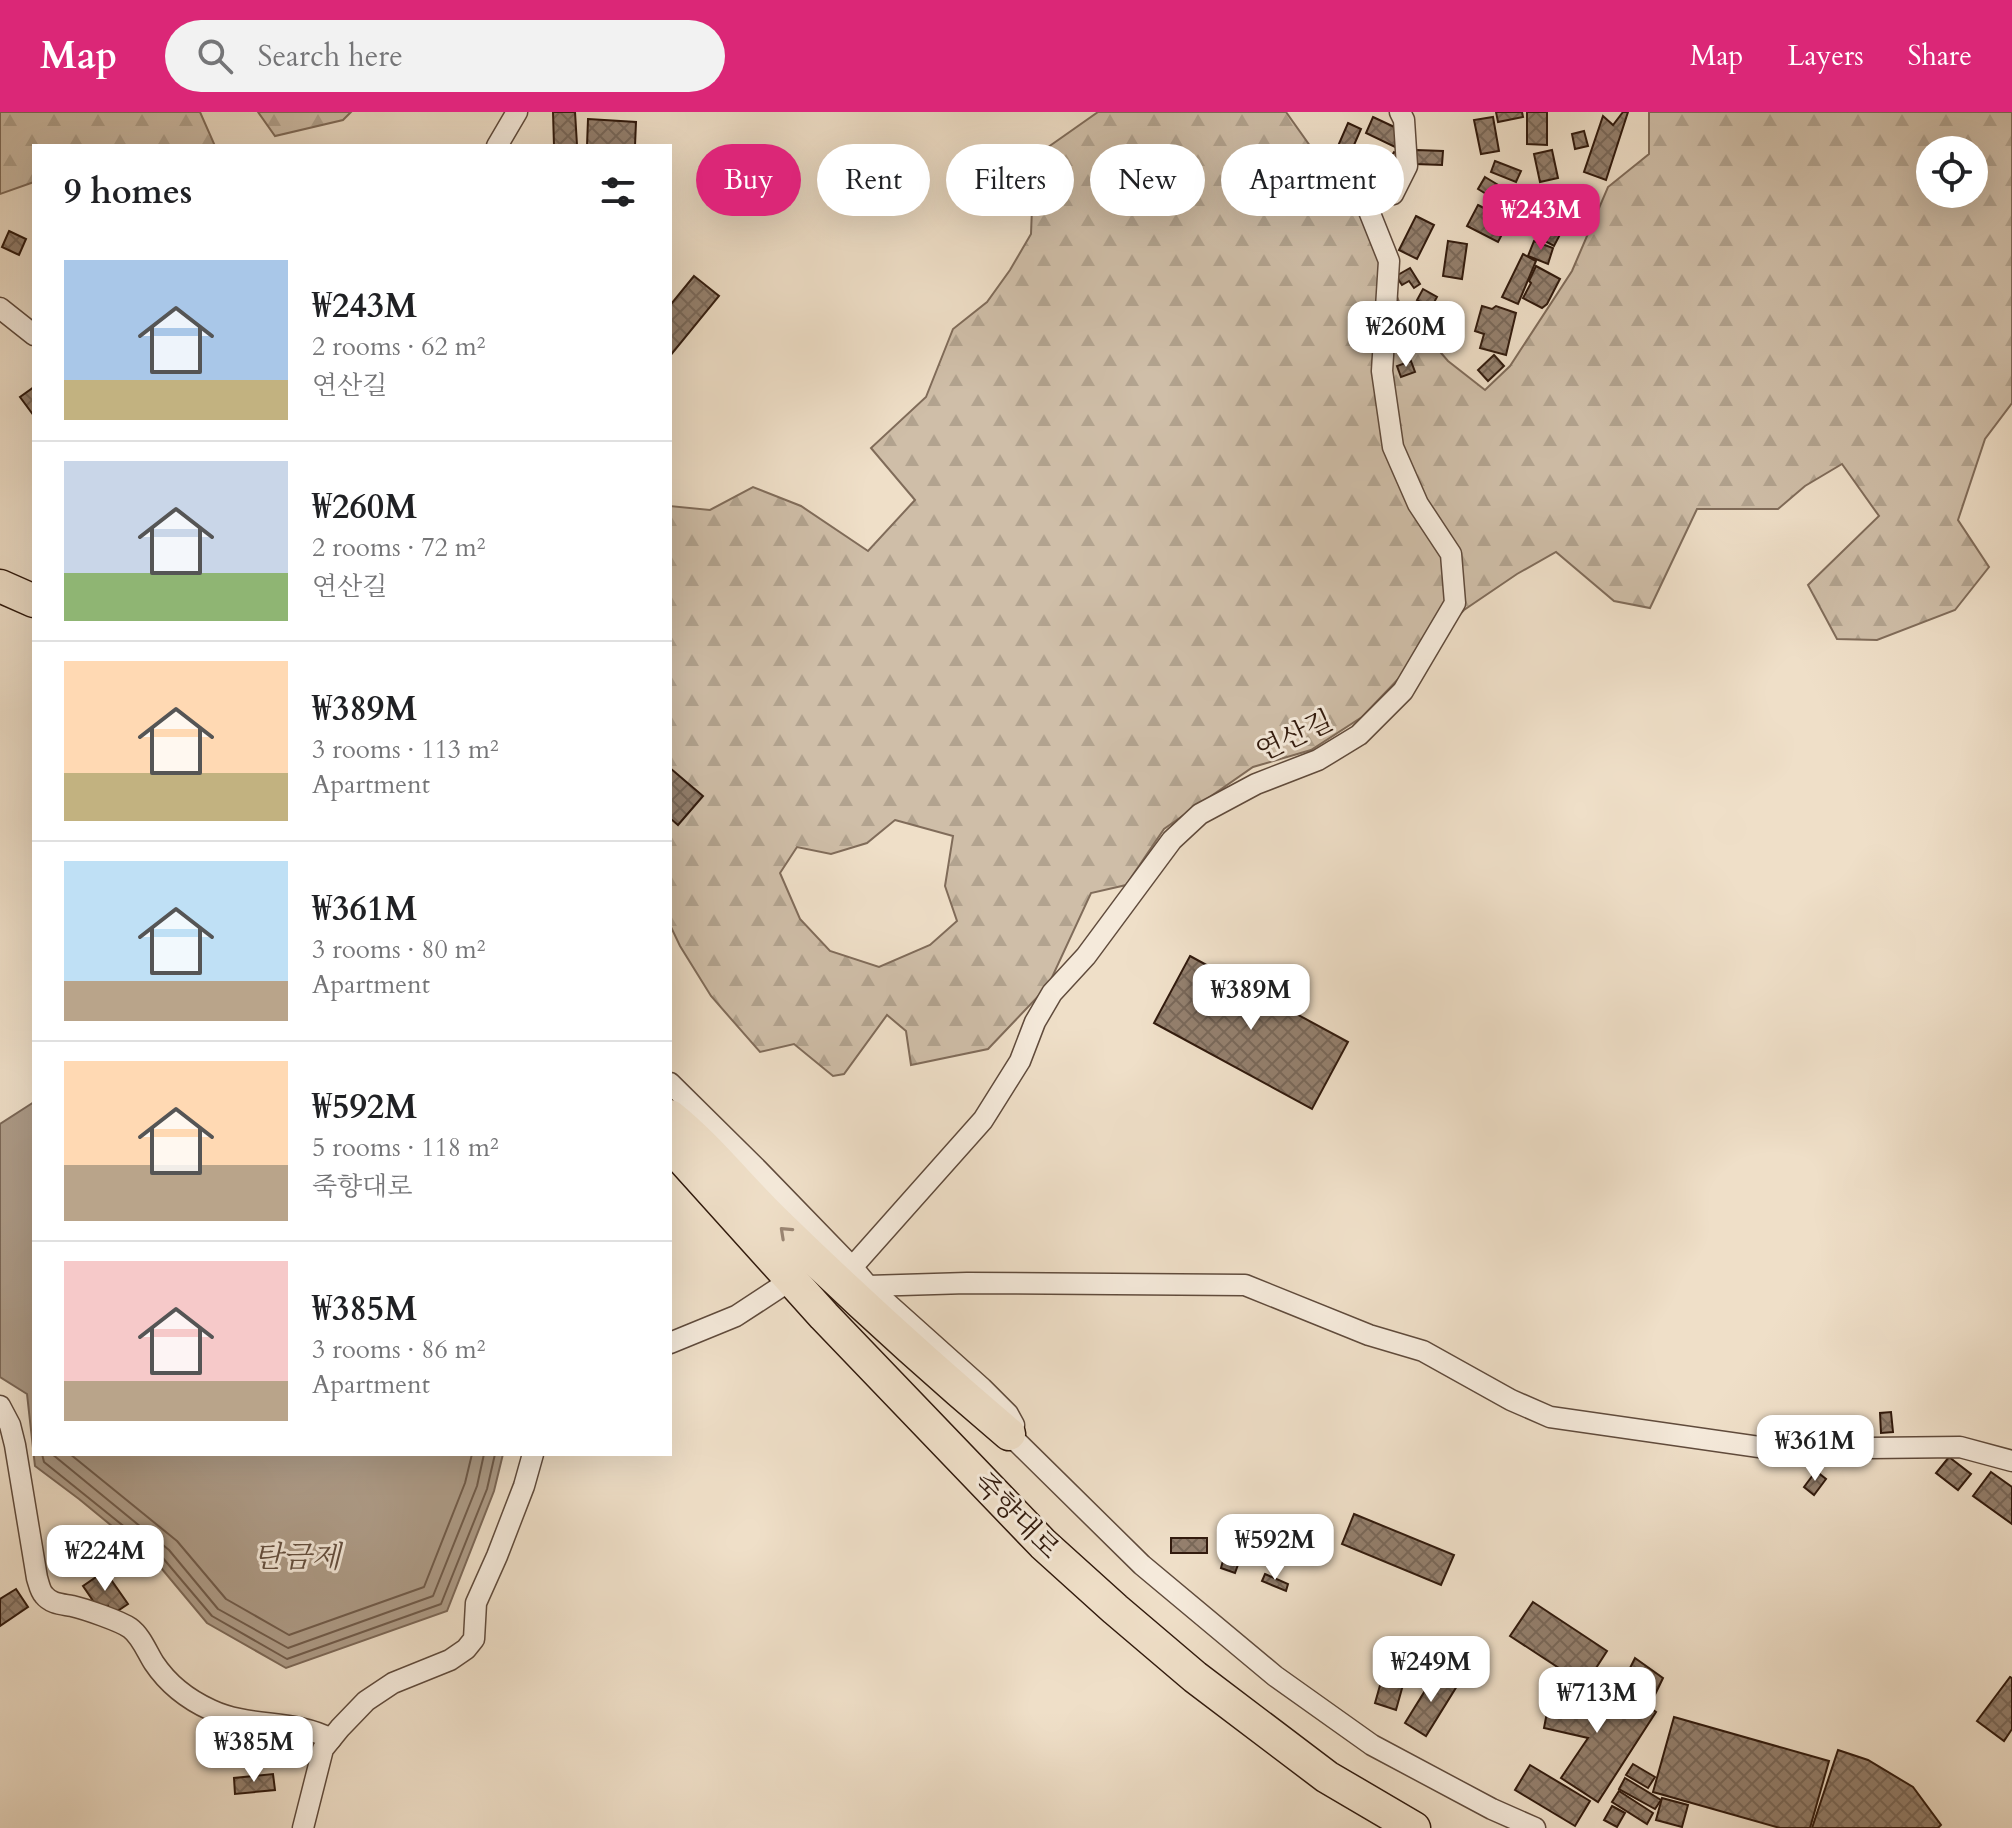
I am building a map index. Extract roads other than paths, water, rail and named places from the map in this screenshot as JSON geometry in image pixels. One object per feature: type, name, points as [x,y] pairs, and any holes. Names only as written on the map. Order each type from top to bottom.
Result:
[{"type":"main road","points":[[0,586],[32,600]]},
{"type":"main road","points":[[672,1118],[692,1133],[775,1222],[853,1279],[944,1378],[1009,1434]]},
{"type":"main road","name":"죽향대로","points":[[672,1147],[835,1328],[1043,1544],[1195,1677],[1260,1727],[1327,1777],[1414,1828]]},
{"type":"main road","points":[[1260,1727],[1311,1784],[1369,1828]]},
{"type":"street","points":[[498,144],[517,112]]},
{"type":"street","name":"연산길","points":[[853,1279],[983,1120],[1020,1061],[1035,1022],[1052,993],[1086,956],[1172,840],[1200,814],[1256,784],[1318,760],[1359,735],[1403,691],[1455,603],[1451,554],[1418,504],[1393,447],[1382,371],[1389,261],[1365,201],[1393,194],[1407,166],[1404,120],[1400,112]]},
{"type":"street","points":[[0,308],[32,333]]},
{"type":"street","points":[[672,1085],[758,1170],[853,1279],[1245,1285],[1369,1335],[1423,1351],[1511,1400],[1550,1417],[1773,1449],[1960,1447],[2012,1461]]},
{"type":"street","points":[[672,1342],[736,1316],[791,1280]]},
{"type":"street","points":[[0,1406],[10,1425],[15,1445],[41,1592],[56,1603],[130,1628],[171,1684],[211,1711],[231,1718],[313,1731],[331,1739]]},
{"type":"street","points":[[1009,1434],[1142,1565],[1275,1676],[1372,1745],[1492,1809],[1535,1828]]},
{"type":"street","points":[[303,1828],[323,1749],[331,1739],[366,1701],[393,1683],[450,1660],[474,1639],[476,1603],[524,1486],[532,1456]]},
{"type":"water","name":"탄금제","points":[[32,1103],[32,1439],[27,1394],[0,1377],[0,1124]]},
{"type":"water","name":"탄금제","points":[[34,1456],[503,1456],[494,1491],[447,1611],[286,1668],[207,1623],[157,1563],[35,1466]]}]
